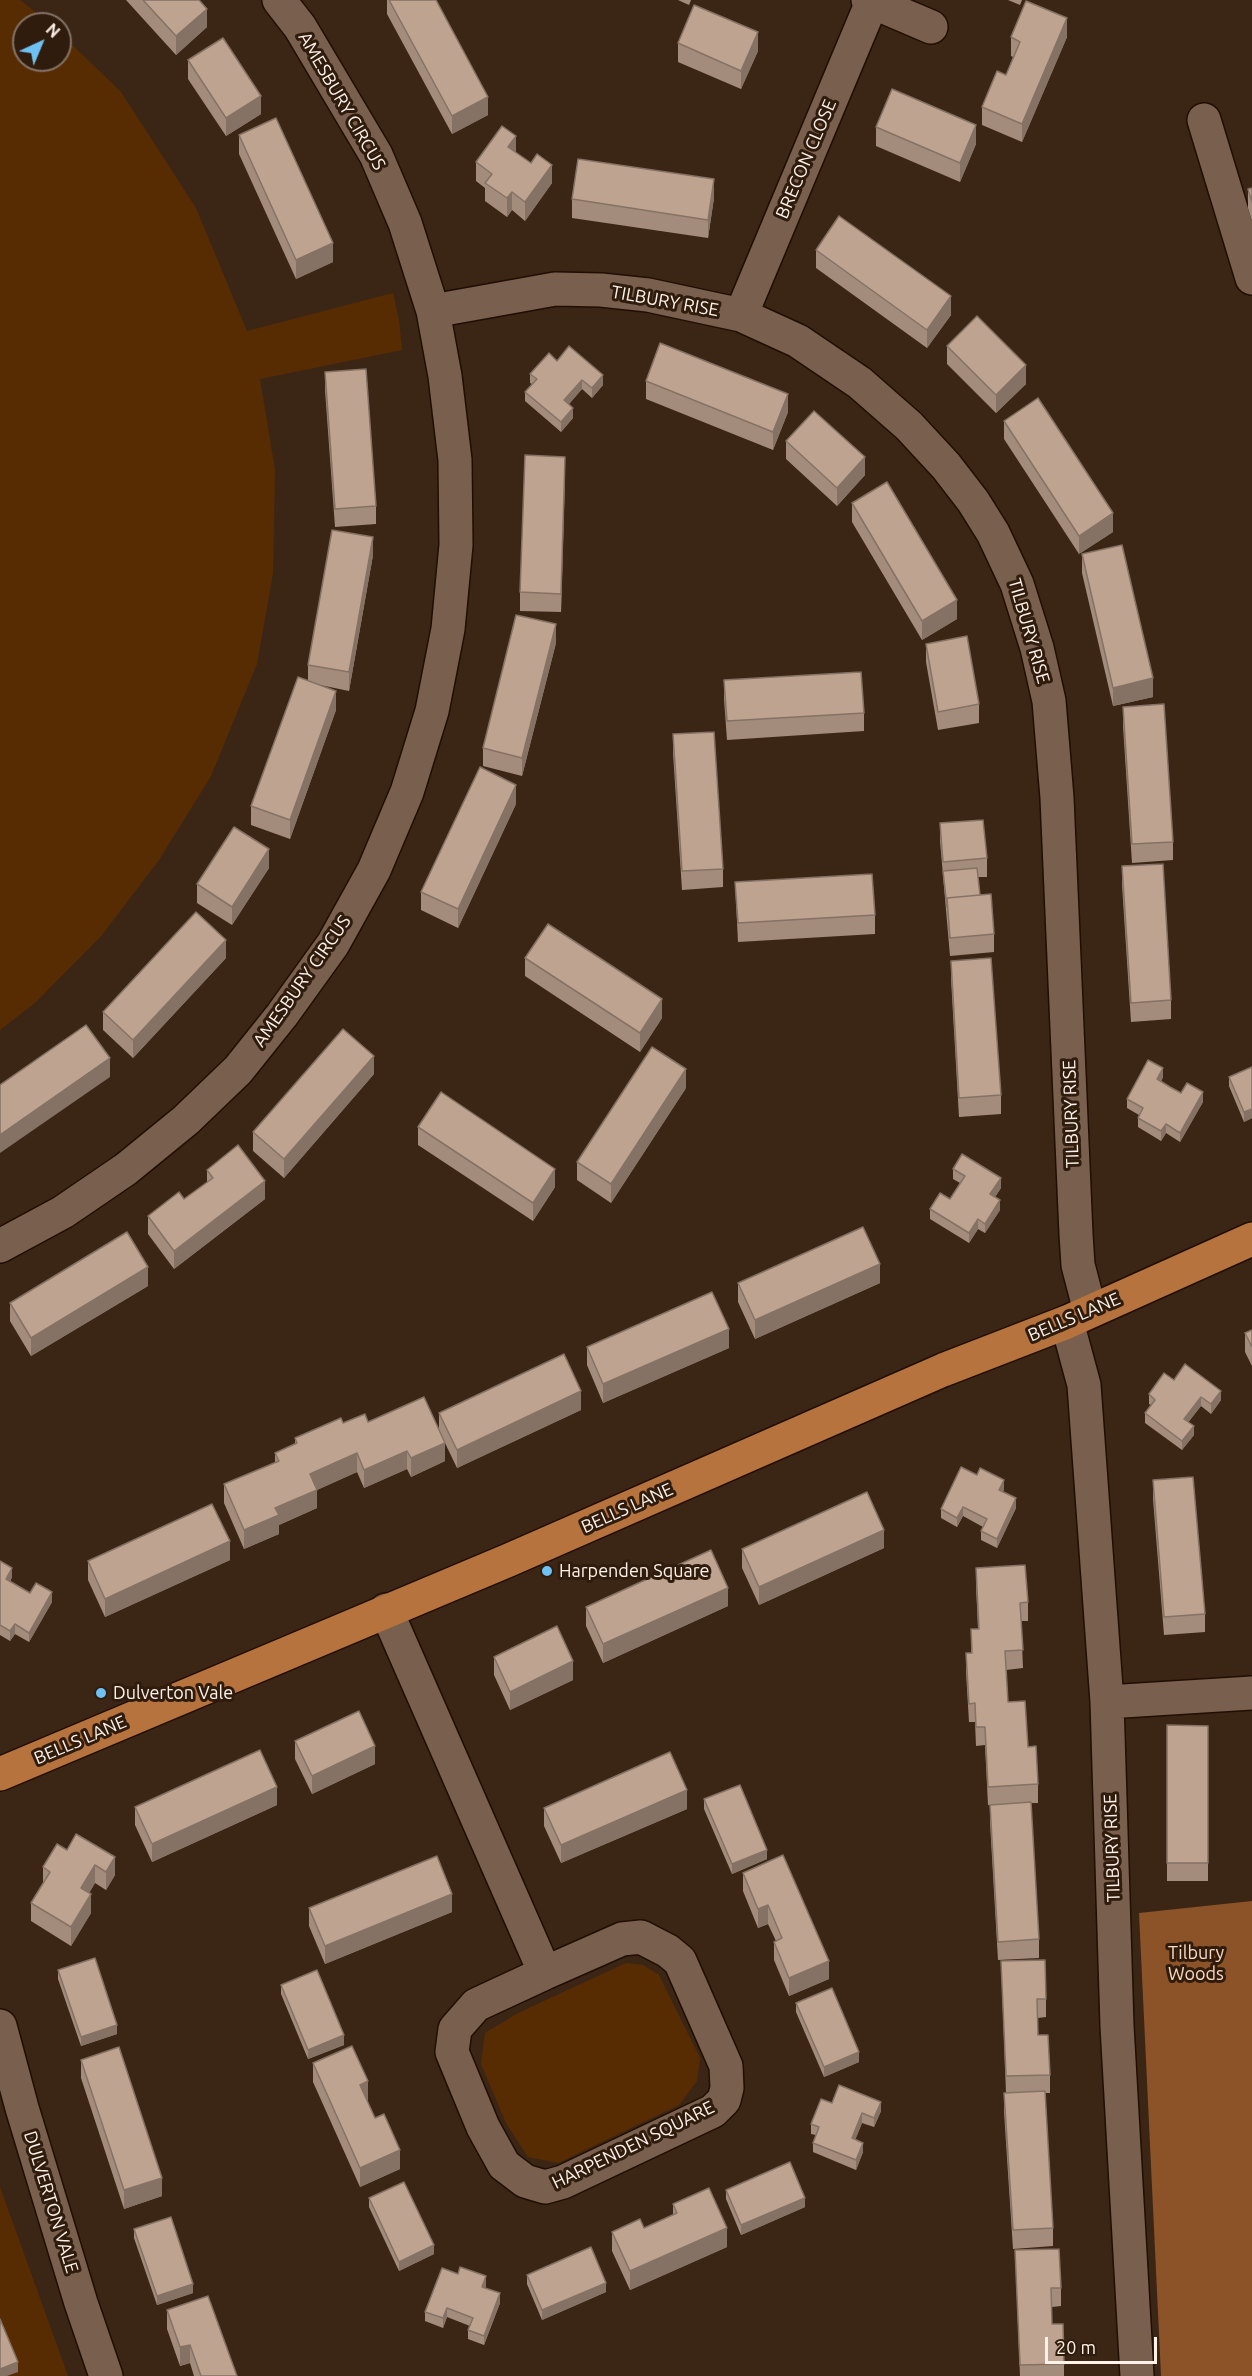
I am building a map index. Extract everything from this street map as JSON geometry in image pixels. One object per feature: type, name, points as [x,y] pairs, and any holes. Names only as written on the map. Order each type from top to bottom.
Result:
[{"type":"main road","name":"BELLS LANE","points":[[0,1774],[509,1560],[943,1370],[1079,1316],[1252,1239]]},
{"type":"street","name":"AMESBURY CIRCUS","points":[[0,1246],[63,1212],[126,1169],[186,1120],[238,1070],[282,1015],[333,944],[374,870],[407,792],[432,711],[448,629],[456,545],[455,460],[446,376],[433,311],[405,223],[376,155],[300,27],[279,0]]},
{"type":"street","name":"BRECON CLOSE","points":[[741,315],[870,1],[932,27]]},
{"type":"street","points":[[1204,120],[1252,278]]},
{"type":"street","name":"TILBURY RISE","points":[[433,311],[555,289],[601,290],[648,295],[741,315],[798,341],[860,383],[909,426],[946,466],[973,501],[993,533],[1017,584],[1037,648],[1048,701],[1057,798],[1079,1316],[1107,1702],[1117,2026],[1137,2376]]},
{"type":"street","points":[[386,1610],[545,1973]]},
{"type":"street","points":[[1107,1702],[1252,1693]]},
{"type":"street","name":"HARPENDEN SQUARE","points":[[641,1937],[668,1951],[680,1961],[726,2066],[727,2088],[724,2100],[713,2111],[563,2182],[544,2187],[525,2181],[504,2165],[483,2127],[452,2052],[455,2029],[476,2005],[545,1973],[622,1939],[641,1937]]},
{"type":"street","name":"DULVERTON VALE","points":[[0,2026],[81,2303],[106,2376]]},
{"type":"shaded area","points":[[0,0],[20,0],[35,12],[12,12],[12,72],[72,72],[72,45],[121,92],[196,208],[247,331],[393,293],[402,350],[260,379],[275,470],[273,573],[257,664],[211,776],[159,860],[102,935],[36,1002],[0,1030]]},
{"type":"shaded area","points":[[626,1963],[643,1965],[659,1975],[700,2058],[697,2081],[679,2105],[558,2163],[528,2157],[506,2123],[481,2064],[485,2033],[518,2013]]},
{"type":"shaded area","points":[[0,2187],[68,2376],[7,2376],[0,2328]]},
{"type":"green space","name":"Tilbury Woods","points":[[1252,1901],[1252,2376],[1161,2376],[1139,1913]]},
{"type":"building","points":[[143,0],[199,0],[207,9],[176,36]]},
{"type":"building","points":[[389,0],[436,0],[488,97],[452,116]]},
{"type":"building","points":[[1026,1],[1067,18],[1022,124],[982,107],[997,71],[1006,75],[1020,42],[1011,37]]},
{"type":"building","points":[[694,5],[758,32],[741,71],[678,43]]},
{"type":"building","points":[[223,38],[261,96],[226,118],[188,60]]},
{"type":"building","points":[[892,89],[976,125],[960,163],[876,127]]},
{"type":"building","points":[[276,118],[333,243],[296,260],[239,135]]},
{"type":"building","points":[[502,126],[516,136],[508,147],[531,163],[537,154],[552,165],[525,202],[512,192],[507,198],[485,183],[492,174],[476,162]]},
{"type":"building","points":[[578,159],[714,179],[708,220],[572,199]]},
{"type":"building","points":[[1252,188],[1252,202],[1248,189]]},
{"type":"building","points":[[839,216],[951,296],[927,330],[816,250]]},
{"type":"building","points":[[977,316],[1026,365],[996,395],[947,346]]},
{"type":"building","points":[[660,343],[788,394],[773,432],[646,381]]},
{"type":"building","points":[[569,346],[603,375],[592,388],[582,380],[564,400],[573,408],[561,422],[525,392],[537,379],[530,374],[549,353],[557,361]]},
{"type":"building","points":[[366,369],[376,506],[335,509],[325,372]]},
{"type":"building","points":[[1038,398],[1113,513],[1079,536],[1004,421]]},
{"type":"building","points":[[814,411],[865,457],[837,488],[786,441]]},
{"type":"building","points":[[525,455],[565,457],[561,594],[520,592]]},
{"type":"building","points":[[887,482],[957,600],[922,621],[852,503]]},
{"type":"building","points":[[332,530],[373,537],[349,672],[308,665]]},
{"type":"building","points":[[1122,545],[1153,678],[1113,688],[1082,554]]},
{"type":"building","points":[[516,615],[556,624],[522,758],[483,748]]},
{"type":"building","points":[[967,636],[979,704],[938,712],[926,644]]},
{"type":"building","points":[[861,672],[864,713],[727,721],[724,680]]},
{"type":"building","points":[[298,677],[336,691],[290,820],[251,806]]},
{"type":"building","points":[[1164,704],[1173,842],[1132,844],[1123,707]]},
{"type":"building","points":[[714,732],[723,869],[682,871],[673,734]]},
{"type":"building","points":[[480,767],[516,785],[458,909],[421,892]]},
{"type":"building","points":[[983,820],[987,858],[943,862],[940,823]]},
{"type":"building","points":[[234,827],[269,849],[232,907],[197,884]]},
{"type":"building","points":[[1163,864],[1171,1000],[1131,1003],[1122,866]]},
{"type":"building","points":[[977,868],[980,895],[947,898],[947,907],[943,871]]},
{"type":"building","points":[[872,874],[875,915],[738,923],[735,882]]},
{"type":"building","points":[[991,894],[994,934],[950,938],[947,898]]},
{"type":"building","points":[[196,912],[226,940],[133,1040],[103,1012]]},
{"type":"building","points":[[548,924],[662,999],[640,1033],[525,958]]},
{"type":"building","points":[[991,958],[1001,1095],[959,1098],[951,961]]},
{"type":"building","points":[[86,1025],[110,1058],[0,1135],[0,1085]]},
{"type":"building","points":[[343,1029],[374,1056],[284,1159],[253,1132]]},
{"type":"building","points":[[652,1047],[686,1069],[611,1184],[577,1162]]},
{"type":"building","points":[[1148,1060],[1163,1068],[1157,1079],[1170,1087],[1181,1093],[1187,1083],[1203,1092],[1180,1133],[1166,1124],[1161,1131],[1138,1118],[1143,1108],[1127,1099]]},
{"type":"building","points":[[1252,1067],[1252,1109],[1244,1112],[1229,1077]]},
{"type":"building","points":[[441,1092],[555,1169],[533,1203],[418,1127]]},
{"type":"building","points":[[238,1145],[265,1181],[174,1251],[148,1216],[179,1192],[184,1199],[213,1178],[207,1170]]},
{"type":"building","points":[[962,1154],[1001,1178],[990,1194],[1000,1200],[985,1224],[978,1219],[969,1233],[930,1209],[940,1193],[950,1199],[965,1176],[953,1169]]},
{"type":"building","points":[[863,1227],[880,1264],[755,1320],[738,1283]]},
{"type":"building","points":[[127,1232],[148,1267],[31,1338],[10,1303]]},
{"type":"building","points":[[712,1292],[729,1329],[603,1384],[587,1347]]},
{"type":"building","points":[[1252,1330],[1252,1347],[1245,1333]]},
{"type":"building","points":[[564,1354],[581,1391],[457,1450],[439,1413]]},
{"type":"building","points":[[1185,1364],[1221,1391],[1211,1404],[1201,1397],[1184,1419],[1194,1426],[1182,1441],[1145,1413],[1155,1400],[1149,1394],[1164,1373],[1174,1380]]},
{"type":"building","points":[[424,1397],[445,1443],[411,1458],[407,1451],[364,1470],[357,1453],[310,1474],[317,1490],[275,1508],[279,1515],[244,1530],[224,1484],[279,1461],[275,1453],[297,1443],[295,1438],[341,1418],[343,1423],[365,1414],[368,1422]]},
{"type":"building","points":[[961,1467],[977,1475],[980,1468],[1004,1480],[999,1490],[1016,1498],[997,1539],[981,1531],[987,1519],[963,1507],[957,1518],[941,1509]]},
{"type":"building","points":[[1193,1477],[1205,1614],[1164,1617],[1153,1480]]},
{"type":"building","points":[[867,1492],[884,1530],[759,1587],[742,1549]]},
{"type":"building","points":[[212,1504],[230,1541],[105,1599],[88,1561]]},
{"type":"building","points":[[711,1550],[728,1588],[603,1644],[586,1607]]},
{"type":"building","points":[[0,1561],[12,1568],[6,1579],[30,1593],[36,1583],[52,1592],[29,1633],[15,1624],[10,1631],[0,1625]]},
{"type":"building","points":[[1025,1565],[1028,1602],[1020,1603],[1023,1650],[1005,1651],[1008,1702],[1025,1701],[1028,1747],[1036,1746],[1038,1784],[988,1787],[985,1727],[976,1727],[975,1703],[969,1704],[966,1653],[972,1653],[971,1629],[979,1629],[976,1568]]},
{"type":"building","points":[[557,1626],[573,1661],[510,1692],[494,1657]]},
{"type":"building","points":[[359,1711],[375,1746],[312,1776],[295,1741]]},
{"type":"building","points":[[1167,1725],[1208,1726],[1208,1863],[1167,1863]]},
{"type":"building","points":[[260,1750],[277,1787],[152,1844],[135,1807]]},
{"type":"building","points":[[670,1752],[687,1790],[561,1845],[544,1808]]},
{"type":"building","points":[[740,1785],[767,1850],[732,1864],[704,1799]]},
{"type":"building","points":[[1031,1802],[1039,1939],[998,1942],[990,1805]]},
{"type":"building","points":[[76,1834],[115,1857],[106,1872],[95,1865],[81,1888],[91,1894],[71,1927],[31,1903],[50,1872],[43,1867],[57,1844],[67,1850]]},
{"type":"building","points":[[783,1855],[829,1961],[789,1978],[774,1942],[782,1938],[768,1905],[758,1909],[743,1873]]},
{"type":"building","points":[[437,1856],[452,1894],[325,1946],[309,1908]]},
{"type":"building","points":[[95,1958],[117,2025],[81,2037],[58,1970]]},
{"type":"building","points":[[1045,1960],[1046,1999],[1037,1999],[1038,2035],[1048,2035],[1050,2075],[1006,2076],[1001,1961]]},
{"type":"building","points":[[317,1970],[344,2035],[308,2050],[281,1985]]},
{"type":"building","points":[[832,1988],[859,2052],[824,2067],[796,2003]]},
{"type":"building","points":[[352,2046],[368,2081],[360,2085],[375,2118],[384,2114],[400,2150],[360,2168],[313,2063]]},
{"type":"building","points":[[119,2047],[162,2178],[124,2190],[81,2060]]},
{"type":"building","points":[[839,2085],[881,2102],[874,2118],[862,2113],[852,2138],[863,2143],[856,2160],[813,2143],[819,2127],[811,2124],[821,2099],[832,2103]]},
{"type":"building","points":[[1045,2091],[1053,2228],[1013,2230],[1004,2093]]},
{"type":"building","points":[[790,2162],[805,2198],[741,2225],[726,2190]]},
{"type":"building","points":[[404,2182],[434,2245],[399,2262],[369,2198]]},
{"type":"building","points":[[709,2188],[727,2228],[630,2271],[612,2232],[640,2219],[644,2228],[677,2213],[673,2204]]},
{"type":"building","points":[[171,2217],[193,2284],[157,2296],[134,2229]]},
{"type":"building","points":[[591,2247],[606,2283],[542,2310],[527,2275]]},
{"type":"building","points":[[1059,2249],[1061,2288],[1051,2288],[1052,2324],[1063,2324],[1064,2364],[1020,2365],[1015,2250]]},
{"type":"building","points":[[460,2267],[486,2276],[482,2287],[500,2293],[484,2336],[468,2330],[473,2318],[447,2308],[443,2318],[425,2312],[442,2268],[458,2274]]},
{"type":"building","points":[[208,2296],[237,2376],[201,2376],[190,2345],[180,2347],[167,2310]]},
{"type":"building","points":[[0,2319],[18,2362],[0,2369]]},
{"type":"place","name":"Harpenden Square","points":[[547,1571]]},
{"type":"place","name":"Dulverton Vale","points":[[101,1693]]}]
